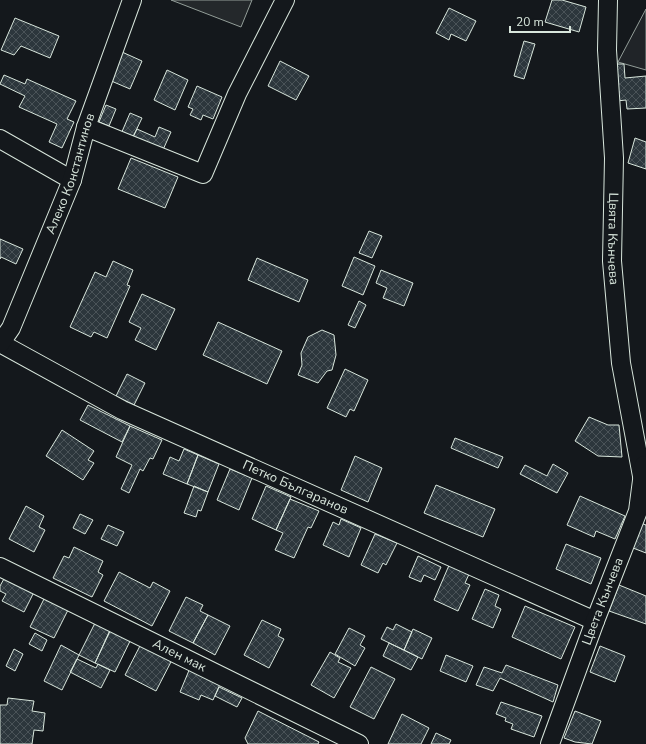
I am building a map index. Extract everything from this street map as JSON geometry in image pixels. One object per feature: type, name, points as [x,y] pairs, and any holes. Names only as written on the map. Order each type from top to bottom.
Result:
[{"type":"street","name":"Алеко Константинов","points":[[0,343],[11,328],[72,180],[86,128],[132,0]]},
{"type":"street","points":[[86,128],[204,174],[237,94],[285,0]]},
{"type":"street","name":"Цвята Кънчева","points":[[608,0],[607,50],[614,158],[612,261],[621,363],[642,476]]},
{"type":"street","points":[[0,139],[72,180]]},
{"type":"street","name":"Петко Българанов","points":[[0,343],[122,410],[595,621]]},
{"type":"street","name":"Цвета Кънчева","points":[[550,744],[595,621],[642,512],[642,476],[646,456]]},
{"type":"street","name":"Ален мак","points":[[0,567],[359,744]]},
{"type":"shaded area","points":[[171,0],[252,0],[241,27]]},
{"type":"shaded area","points":[[646,9],[646,70],[618,62]]},
{"type":"building","points":[[552,0],[562,0],[586,7],[579,32],[545,22]]},
{"type":"building","points":[[449,8],[476,21],[466,41],[451,34],[449,40],[436,33]]},
{"type":"building","points":[[15,18],[59,36],[50,58],[21,46],[14,55],[1,50]]},
{"type":"building","points":[[524,41],[535,44],[524,79],[514,76]]},
{"type":"building","points":[[122,52],[142,61],[130,89],[109,80]]},
{"type":"building","points":[[280,61],[309,76],[296,100],[268,86]]},
{"type":"building","points":[[614,64],[624,64],[625,78],[646,76],[646,108],[627,109],[626,100],[617,101]]},
{"type":"building","points":[[167,70],[188,80],[175,110],[154,100]]},
{"type":"building","points":[[4,75],[25,84],[27,79],[76,101],[67,119],[74,122],[62,148],[49,142],[57,124],[19,107],[25,96],[0,84]]},
{"type":"building","points":[[197,86],[222,97],[213,119],[203,115],[201,120],[190,115],[193,109],[188,107]]},
{"type":"building","points":[[106,105],[116,109],[109,126],[99,122]]},
{"type":"building","points":[[130,113],[142,118],[132,139],[121,134]]},
{"type":"building","points":[[159,127],[171,132],[162,152],[132,139],[137,129],[155,137]]},
{"type":"building","points":[[635,138],[646,142],[646,169],[628,163]]},
{"type":"building","points":[[131,158],[178,177],[165,208],[118,189]]},
{"type":"building","points":[[369,231],[382,236],[372,258],[359,253]]},
{"type":"building","points":[[0,239],[23,249],[16,264],[1,257],[0,259]]},
{"type":"building","points":[[354,257],[375,266],[363,295],[342,286]]},
{"type":"building","points":[[257,258],[308,280],[299,302],[248,280]]},
{"type":"building","points":[[113,261],[133,270],[127,285],[130,286],[107,338],[94,332],[91,337],[70,327],[95,272],[106,277]]},
{"type":"building","points":[[381,270],[413,283],[404,306],[383,298],[387,288],[376,283]]},
{"type":"building","points":[[142,294],[175,309],[156,350],[135,340],[141,328],[129,322]]},
{"type":"building","points":[[359,301],[366,305],[355,328],[348,325]]},
{"type":"building","points":[[218,322],[282,351],[267,384],[203,355]]},
{"type":"building","points":[[322,330],[334,335],[336,355],[332,370],[327,371],[318,383],[298,375],[302,365],[301,353],[308,337]]},
{"type":"building","points":[[345,369],[368,380],[354,411],[350,409],[346,417],[327,408]]},
{"type":"building","points":[[127,374],[145,383],[134,405],[116,396]]},
{"type":"building","points":[[88,405],[130,426],[122,442],[80,420]]},
{"type":"building","points":[[589,417],[608,425],[619,425],[622,457],[598,456],[575,441]]},
{"type":"building","points":[[130,426],[162,440],[153,459],[150,458],[143,471],[140,469],[129,493],[121,489],[132,465],[116,457]]},
{"type":"building","points":[[62,430],[94,451],[88,460],[94,463],[83,480],[46,456]]},
{"type":"building","points":[[455,438],[503,457],[498,468],[451,448]]},
{"type":"building","points":[[184,449],[198,455],[187,484],[163,474],[170,457],[179,461]]},
{"type":"building","points":[[198,455],[219,464],[208,492],[187,484]]},
{"type":"building","points":[[355,456],[382,468],[368,502],[341,490]]},
{"type":"building","points":[[553,464],[568,473],[557,493],[520,474],[525,465],[547,476]]},
{"type":"building","points":[[230,469],[252,478],[239,510],[217,500]]},
{"type":"building","points":[[436,485],[495,509],[483,537],[424,513]]},
{"type":"building","points":[[194,486],[208,492],[201,511],[198,510],[196,517],[184,513]]},
{"type":"building","points":[[266,486],[291,497],[276,530],[252,519]]},
{"type":"building","points":[[580,496],[625,516],[615,539],[596,531],[594,537],[567,525]]},
{"type":"building","points":[[290,499],[319,511],[311,528],[308,527],[294,558],[275,550],[283,533],[276,530]]},
{"type":"building","points":[[26,506],[44,516],[39,527],[45,530],[34,552],[9,539]]},
{"type":"building","points":[[80,514],[93,520],[85,534],[73,528]]},
{"type":"building","points":[[341,519],[361,528],[349,557],[323,545],[333,522],[339,525]]},
{"type":"building","points":[[641,523],[646,525],[646,553],[633,548]]},
{"type":"building","points":[[108,525],[124,532],[117,546],[101,539]]},
{"type":"building","points":[[375,534],[397,543],[386,565],[383,563],[378,573],[361,565]]},
{"type":"building","points":[[566,544],[601,558],[591,584],[556,569]]},
{"type":"building","points":[[74,547],[103,561],[98,572],[103,575],[92,597],[53,578],[64,556],[69,558]]},
{"type":"building","points":[[418,556],[441,567],[435,580],[424,575],[421,582],[409,577]]},
{"type":"building","points":[[450,563],[470,572],[465,583],[470,585],[458,611],[434,600]]},
{"type":"building","points":[[119,572],[150,588],[153,582],[170,591],[152,626],[104,601]]},
{"type":"building","points":[[5,577],[34,592],[24,612],[2,601],[6,594],[0,591],[0,586]]},
{"type":"building","points":[[619,585],[646,596],[646,624],[609,611]]},
{"type":"building","points":[[485,589],[499,595],[495,606],[501,609],[493,628],[472,619]]},
{"type":"building","points":[[45,597],[69,608],[54,638],[30,627]]},
{"type":"building","points":[[186,597],[203,605],[200,611],[208,615],[193,643],[169,631]]},
{"type":"building","points":[[525,606],[575,627],[561,659],[512,637]]},
{"type":"building","points":[[208,615],[230,626],[215,655],[193,643]]},
{"type":"building","points":[[262,620],[281,629],[278,636],[284,639],[269,668],[244,655]]},
{"type":"building","points":[[95,623],[110,630],[95,663],[79,655]]},
{"type":"building","points":[[396,624],[412,632],[404,650],[381,639],[387,627],[393,630]]},
{"type":"building","points":[[112,627],[132,637],[115,672],[95,663]]},
{"type":"building","points":[[349,628],[365,636],[360,645],[365,648],[355,666],[335,654]]},
{"type":"building","points":[[413,629],[432,638],[422,659],[404,650]]},
{"type":"building","points":[[35,633],[47,640],[42,651],[29,644]]},
{"type":"building","points":[[142,642],[173,658],[156,691],[125,675]]},
{"type":"building","points":[[389,643],[418,657],[411,670],[383,656]]},
{"type":"building","points":[[61,645],[79,655],[62,690],[44,681]]},
{"type":"building","points":[[600,646],[625,656],[615,682],[590,672]]},
{"type":"building","points":[[14,649],[23,654],[15,671],[6,666]]},
{"type":"building","points":[[330,652],[340,658],[338,662],[351,668],[334,698],[311,685]]},
{"type":"building","points":[[446,655],[473,666],[466,682],[440,671]]},
{"type":"building","points":[[77,659],[96,668],[98,664],[110,670],[101,688],[70,672]]},
{"type":"building","points":[[506,665],[558,685],[553,702],[500,678],[493,691],[476,685],[484,667],[502,673]]},
{"type":"building","points":[[371,667],[395,679],[374,719],[350,707]]},
{"type":"building","points":[[190,668],[221,682],[213,700],[201,695],[199,700],[180,692]]},
{"type":"building","points":[[219,687],[242,698],[237,707],[215,696]]},
{"type":"building","points":[[8,698],[34,701],[32,711],[45,713],[43,731],[34,730],[32,744],[0,744],[0,705],[7,705]]},
{"type":"building","points":[[501,702],[542,716],[534,737],[511,729],[513,724],[505,721],[506,718],[496,714]]},
{"type":"building","points":[[258,711],[319,742],[318,744],[248,744],[245,738]]},
{"type":"building","points":[[575,711],[601,721],[592,744],[575,742],[564,738]]},
{"type":"building","points":[[402,714],[429,728],[421,744],[388,744]]},
{"type":"building","points":[[436,733],[451,740],[449,744],[431,744]]}]
